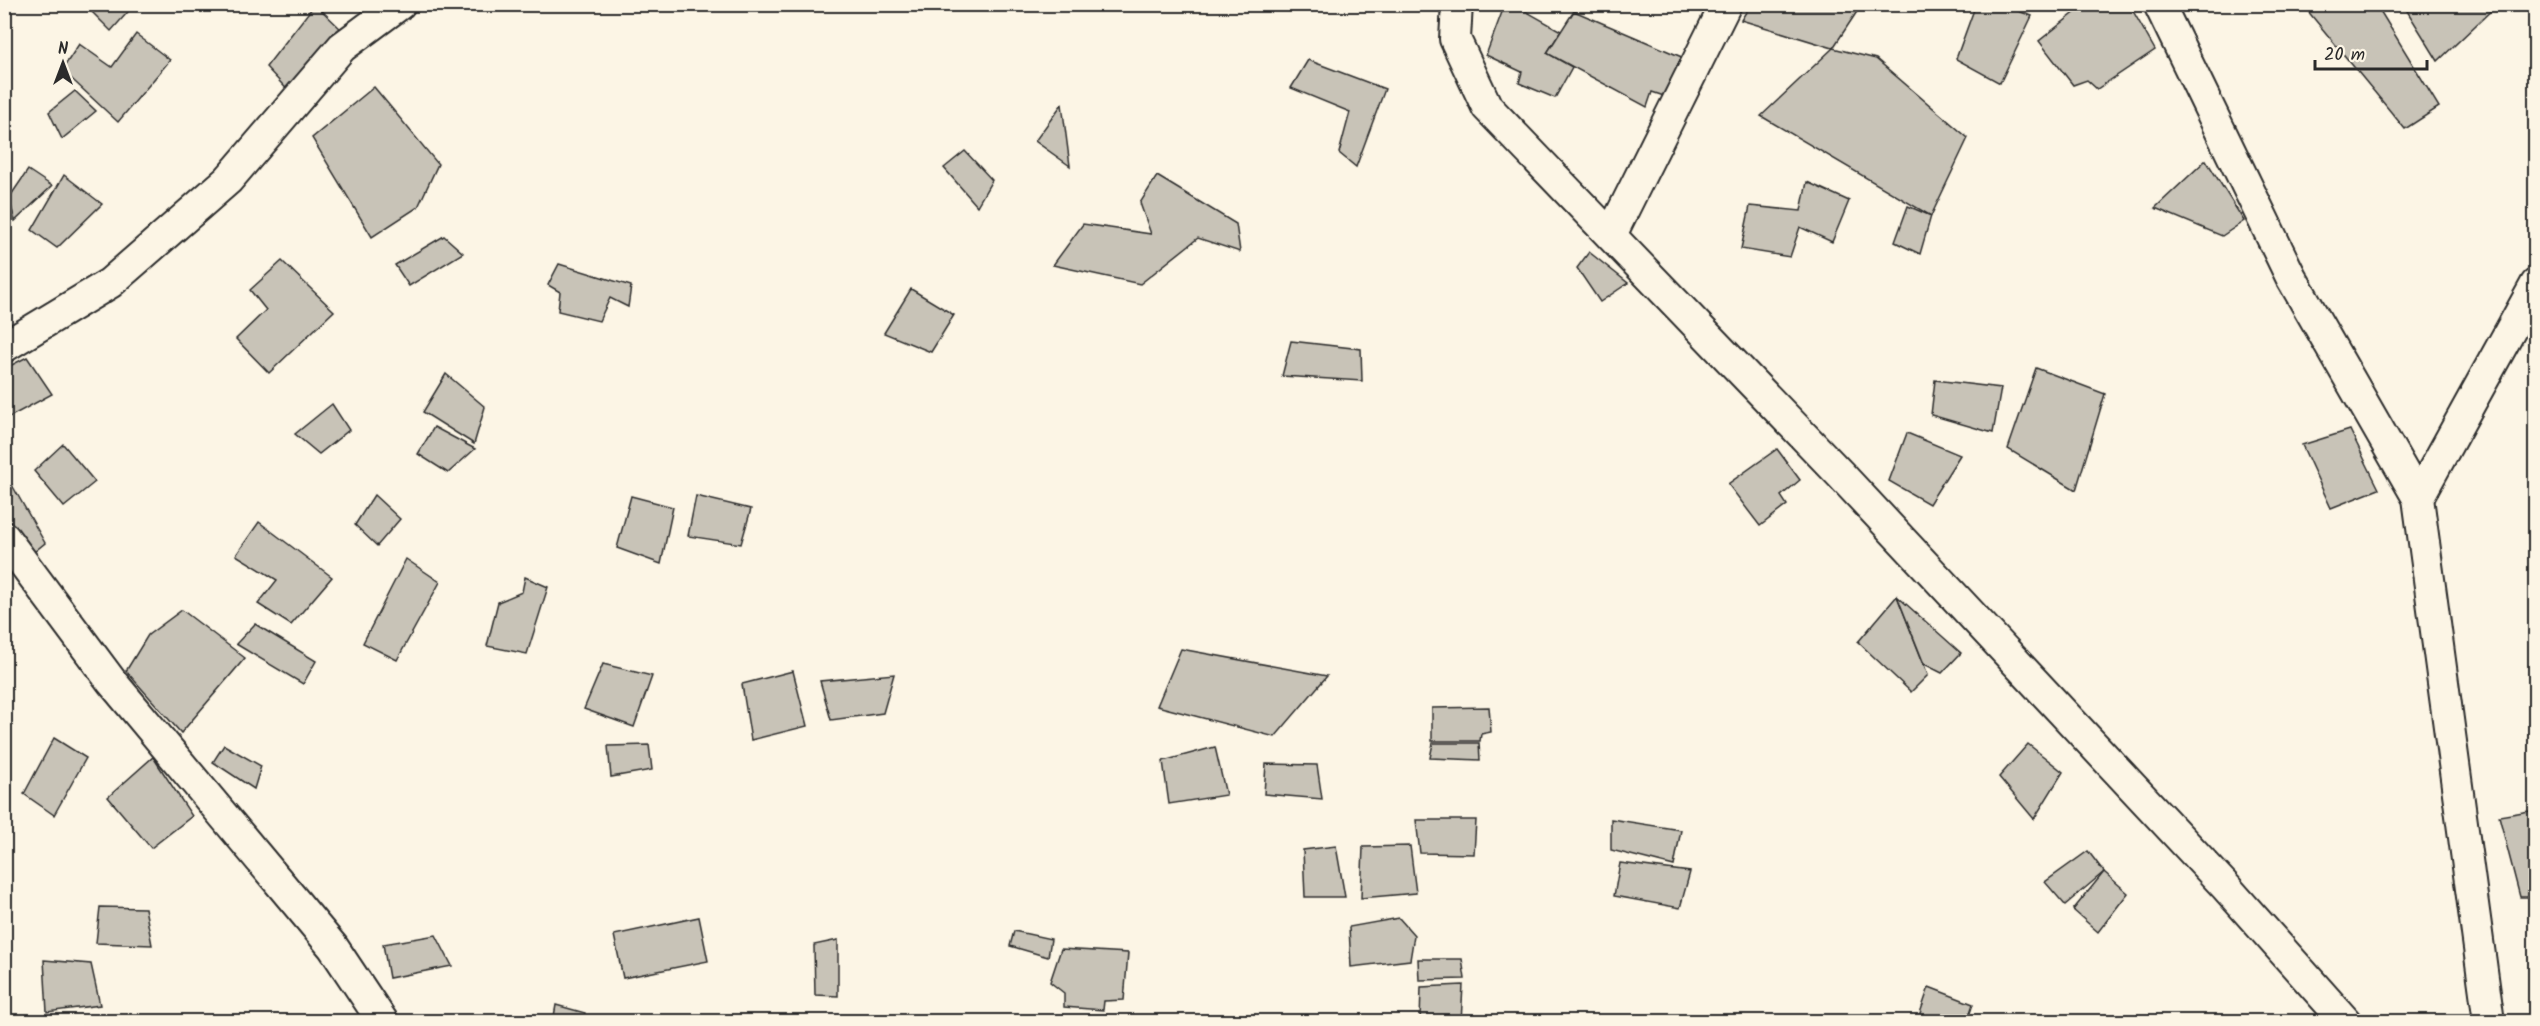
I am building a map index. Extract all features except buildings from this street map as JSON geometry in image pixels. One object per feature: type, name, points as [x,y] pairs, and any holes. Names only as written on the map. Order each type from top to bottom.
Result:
[{"type":"street","points":[[4,347],[118,276],[228,180],[342,47],[400,4]]},
{"type":"street","points":[[1457,4],[1455,39],[1487,107],[1611,235],[2226,887],[2346,1022]]},
{"type":"street","points":[[1611,235],[1726,4]]},
{"type":"street","points":[[2159,4],[2291,277],[2418,498],[2488,1022]]},
{"type":"street","points":[[2418,498],[2535,284]]},
{"type":"street","points":[[4,537],[112,682],[333,947],[383,1022]]}]
